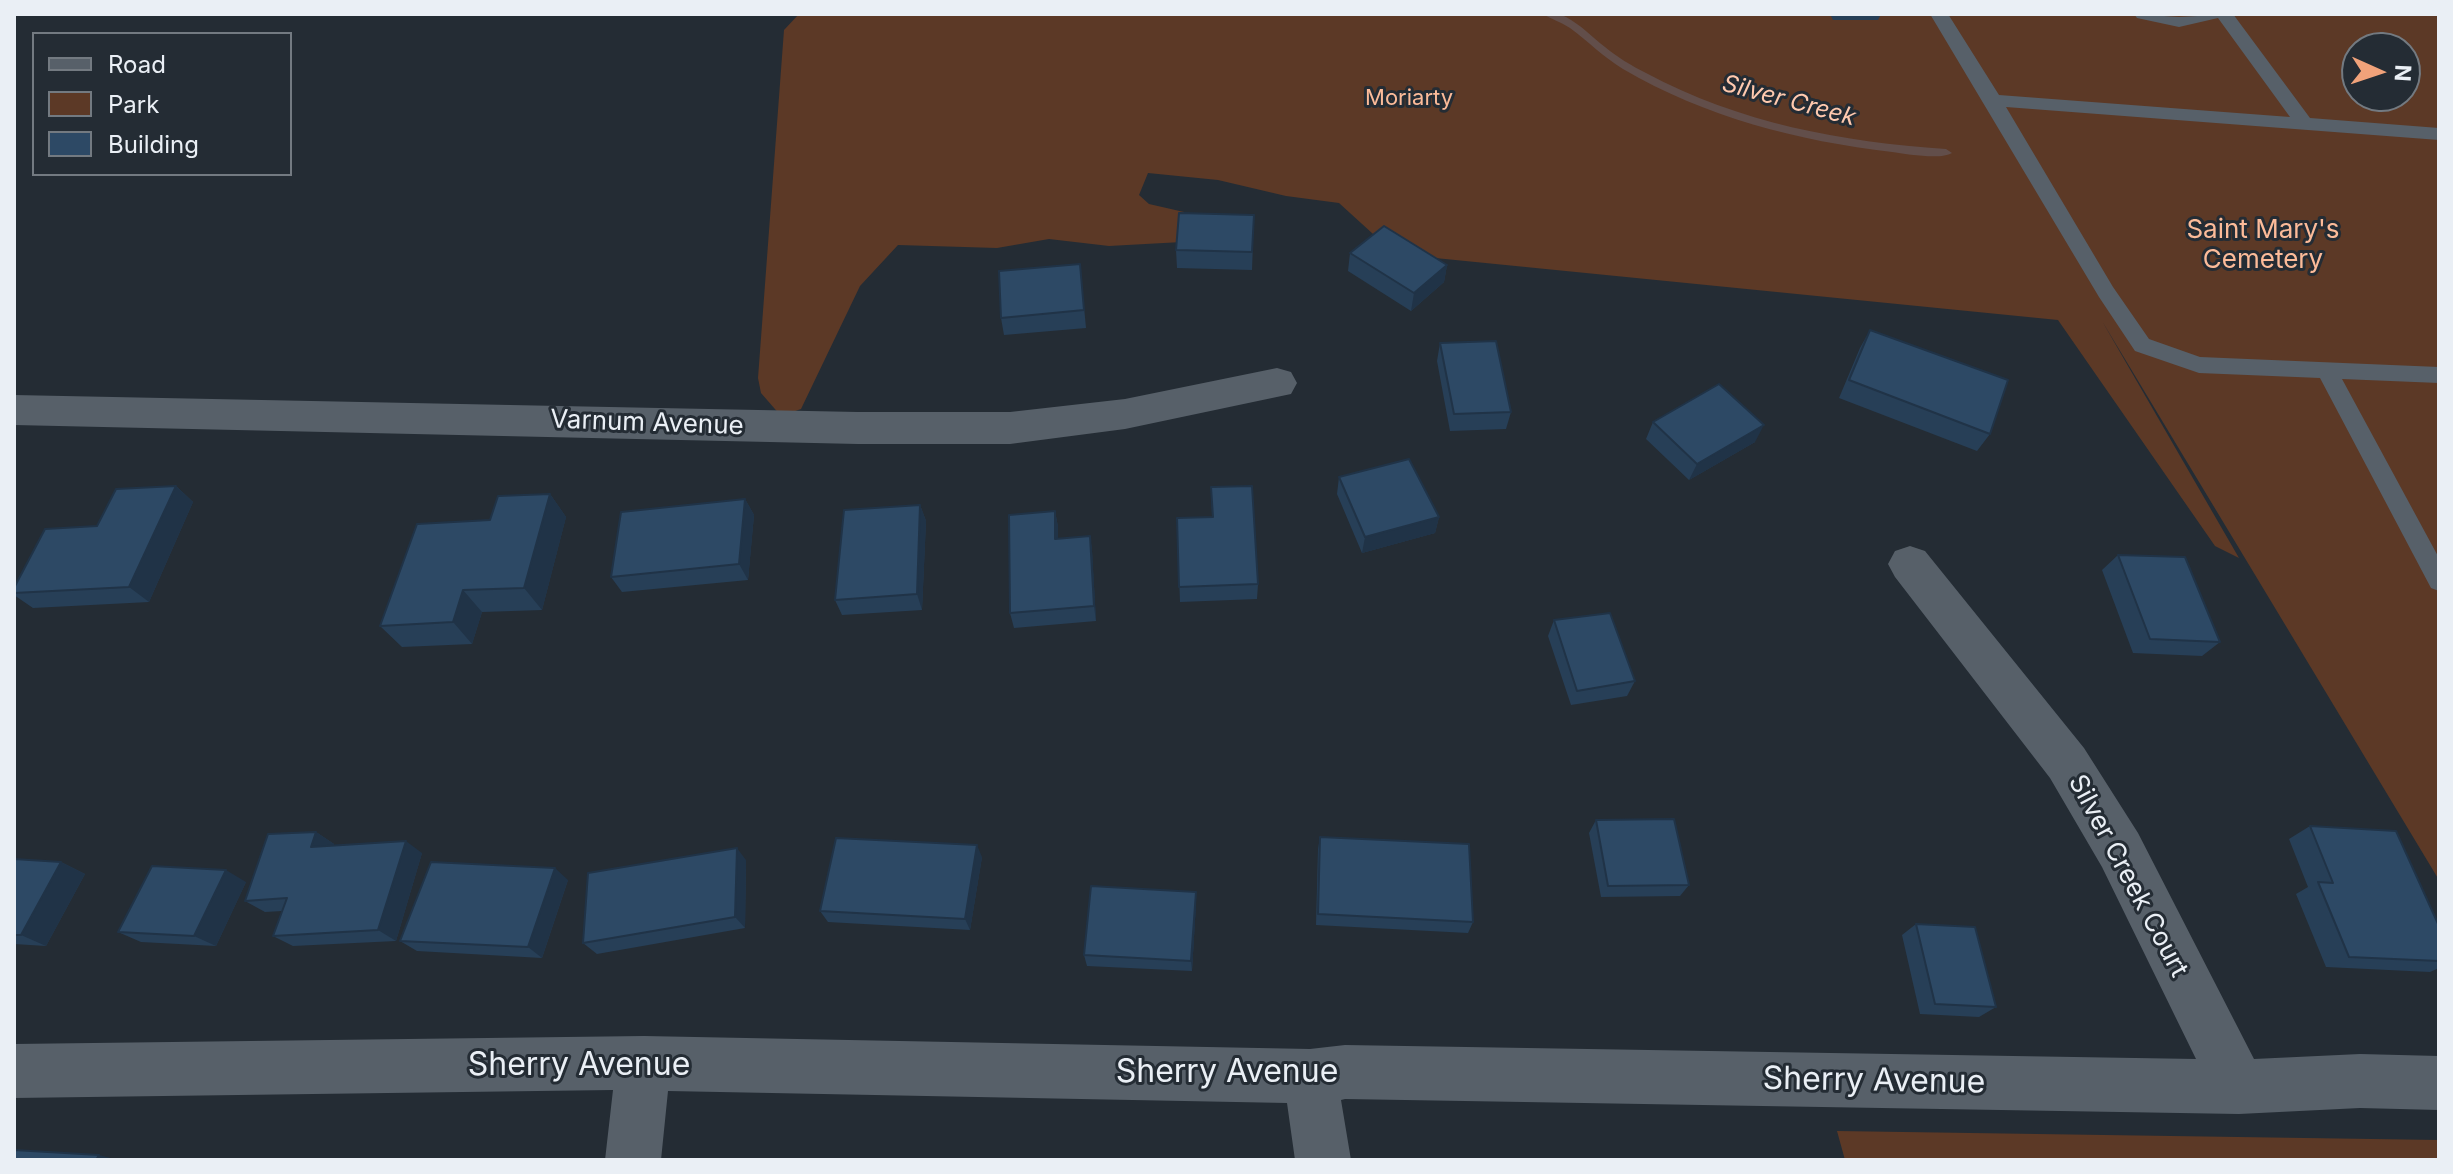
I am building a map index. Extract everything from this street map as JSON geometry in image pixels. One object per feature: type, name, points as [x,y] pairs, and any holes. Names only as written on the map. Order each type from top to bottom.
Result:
[{"type":"street","name":"Varnum Avenue","points":[[14,410],[858,428],[1010,428],[1125,414],[1277,383]]},
{"type":"street","name":"Silver Creek Court","points":[[1910,564],[2067,763],[2120,850],[2239,1087]]},
{"type":"street","name":"Sherry Avenue","points":[[14,1071],[644,1063],[1310,1076],[1345,1072],[2239,1087],[2360,1081],[2439,1083]]},
{"type":"street","points":[[633,1160],[644,1063]]},
{"type":"street","points":[[1310,1076],[1323,1160]]},
{"type":"lane","points":[[1939,14],[2106,292],[2142,345],[2199,365],[2439,375]]},
{"type":"lane","points":[[2143,14],[2179,22],[2215,14]]},
{"type":"lane","points":[[2224,14],[2305,124]]},
{"type":"lane","points":[[1993,100],[2439,134]]},
{"type":"lane","points":[[2327,371],[2439,581]]},
{"type":"green space","points":[[799,14],[2439,14],[2439,880],[2102,321],[2239,558],[2215,546],[2058,320],[1395,254],[1339,203],[1286,196],[1218,180],[1148,173],[1139,195],[1149,204],[1184,212],[1182,242],[1109,246],[1049,239],[997,248],[898,245],[860,286],[801,409],[781,416],[761,393],[758,378],[784,30]]},
{"type":"green space","points":[[1837,1131],[2439,1140],[2439,1160],[1845,1160]]},
{"type":"building","points":[[1179,213],[1254,215],[1252,252],[1176,250]]},
{"type":"building","points":[[1384,226],[1447,265],[1414,293],[1350,253]]},
{"type":"building","points":[[1080,264],[1084,310],[1001,318],[999,271]]},
{"type":"building","points":[[1870,330],[2008,380],[1990,434],[1849,380]]},
{"type":"building","points":[[1496,341],[1511,412],[1454,414],[1440,343]]},
{"type":"building","points":[[1719,384],[1764,425],[1697,464],[1653,422]]},
{"type":"building","points":[[1409,459],[1439,517],[1365,537],[1339,477]]},
{"type":"building","points":[[176,486],[129,587],[14,593],[45,529],[97,526],[116,489]]},
{"type":"building","points":[[1252,486],[1258,584],[1179,587],[1177,518],[1213,517],[1211,487]]},
{"type":"building","points":[[550,494],[524,588],[463,590],[453,622],[380,626],[417,524],[490,520],[498,496]]},
{"type":"building","points":[[745,499],[739,564],[611,577],[621,512]]},
{"type":"building","points":[[920,505],[917,594],[835,600],[844,510]]},
{"type":"building","points":[[1055,511],[1055,539],[1090,536],[1094,606],[1010,613],[1009,515]]},
{"type":"building","points":[[2118,555],[2185,557],[2220,642],[2150,639]]},
{"type":"building","points":[[1610,613],[1635,681],[1577,691],[1554,620]]},
{"type":"building","points":[[1674,819],[1689,885],[1608,886],[1596,820]]},
{"type":"building","points":[[2310,826],[2396,831],[2439,926],[2439,961],[2349,957],[2318,882],[2333,883]]},
{"type":"building","points":[[316,832],[311,847],[406,841],[378,930],[273,936],[287,898],[245,901],[268,834]]},
{"type":"building","points":[[1320,837],[1469,844],[1473,922],[1318,914]]},
{"type":"building","points":[[836,838],[977,845],[965,919],[820,911]]},
{"type":"building","points":[[737,848],[735,917],[583,943],[588,873]]},
{"type":"building","points":[[14,859],[61,862],[21,935],[14,935]]},
{"type":"building","points":[[431,862],[555,868],[528,947],[400,941]]},
{"type":"building","points":[[152,866],[226,870],[194,936],[118,932]]},
{"type":"building","points":[[1091,886],[1196,892],[1191,961],[1084,955]]},
{"type":"building","points":[[1916,924],[1975,927],[1996,1007],[1935,1004]]},
{"type":"building","points":[[14,1150],[99,1155],[96,1160],[14,1160]]},
{"type":"waterway","name":"Silver Creek","points":[[1548,14],[1569,23],[1603,51],[1633,70],[1716,109],[1791,132],[1830,140],[1946,153]]},
{"type":"park label","name":"Moriarty","points":[[1409,98]]},
{"type":"park label","name":"Saint Mary's Cemetery","points":[[2263,245]]}]
